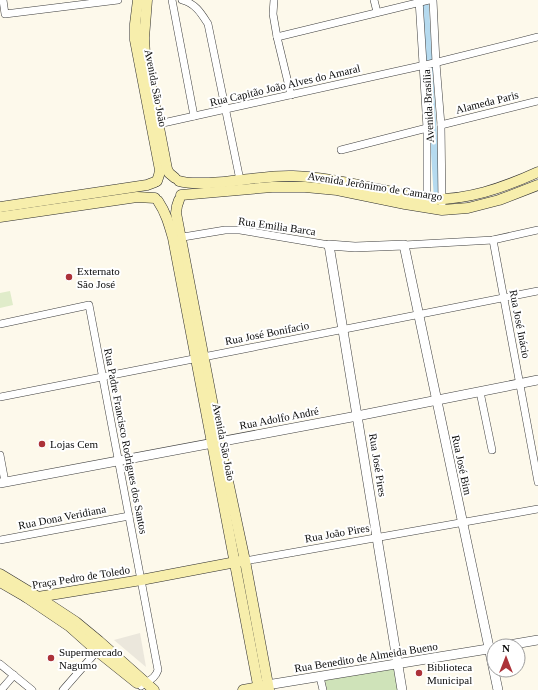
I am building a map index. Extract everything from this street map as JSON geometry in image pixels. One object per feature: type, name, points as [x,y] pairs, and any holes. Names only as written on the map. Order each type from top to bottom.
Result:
[{"type":"main road","name":"Avenida São João","points":[[138,0],[135,40],[148,86]]},
{"type":"main road","name":"Avenida São João","points":[[147,0],[144,38],[148,86],[155,125],[160,170],[156,181]]},
{"type":"main road","name":"Avenida São João","points":[[155,125],[167,169],[177,179]]},
{"type":"main road","name":"Avenida Jerônimo de Camargo","points":[[180,197],[272,187],[305,187],[427,203],[496,189],[515,183],[538,172]]},
{"type":"main road","points":[[0,207],[148,185],[165,176],[170,176],[177,179],[181,185],[182,190],[180,197],[175,203],[171,205],[162,204],[156,199],[153,190],[156,181]]},
{"type":"main road","name":"Avenida Jerônimo de Camargo","points":[[177,179],[191,184],[217,183],[282,176],[313,177],[412,197],[442,210],[476,206],[499,200],[538,185]]},
{"type":"main road","points":[[0,217],[137,197],[156,199]]},
{"type":"main road","name":"Avenida São João","points":[[180,197],[176,212],[177,238],[240,561],[263,688]]},
{"type":"main road","name":"Avenida São João","points":[[156,199],[164,210],[177,238]]},
{"type":"main road","name":"Rua João Pires","points":[[141,580],[240,561]]},
{"type":"main road","points":[[0,574],[76,622],[98,646]]},
{"type":"main road","name":"Praça Pedro de Toledo","points":[[26,597],[38,597],[141,580]]},
{"type":"main road","points":[[0,582],[26,597],[98,646],[144,686],[154,690]]},
{"type":"main road","name":"Rua Benedito de Almeida Bueno","points":[[243,690],[263,688]]},
{"type":"street","points":[[3,0],[4,14],[118,0]]},
{"type":"street","points":[[172,0],[194,116]]},
{"type":"street","points":[[182,0],[189,2],[200,11],[208,24],[240,180]]},
{"type":"street","points":[[274,0],[273,14],[277,37],[291,95]]},
{"type":"street","points":[[374,0],[378,12]]},
{"type":"street","name":"Avenida Brasília","points":[[433,0],[435,63],[441,125],[442,210]]},
{"type":"street","points":[[277,37],[424,1]]},
{"type":"street","name":"Avenida Brasília","points":[[424,1],[427,203]]},
{"type":"street","name":"Rua Capitão João Alves do Amaral","points":[[155,125],[435,63],[538,37]]},
{"type":"street","name":"Alameda Paris","points":[[441,125],[538,101]]},
{"type":"street","points":[[340,150],[427,128]]},
{"type":"street","name":"Rua Emilia Barca","points":[[177,238],[225,230],[240,230],[329,245]]},
{"type":"street","points":[[329,245],[355,247],[493,240],[538,230]]},
{"type":"street","name":"Rua José Inácio","points":[[493,240],[538,482]]},
{"type":"street","name":"Rua José Pires","points":[[329,245],[402,690]]},
{"type":"street","name":"Rua José Bim","points":[[404,245],[462,523],[490,638]]},
{"type":"street","name":"Rua José Bonifacio","points":[[0,397],[538,291]]},
{"type":"street","name":"Rua Padre Francisco Rodrigues dos Santos","points":[[0,324],[89,305],[158,670],[156,675],[144,686]]},
{"type":"street","name":"Rua Adolfo André","points":[[2,482],[357,416],[538,380]]},
{"type":"street","points":[[480,392],[492,450]]},
{"type":"street","points":[[0,455],[2,482]]},
{"type":"street","name":"Rua João Pires","points":[[240,561],[538,509]]},
{"type":"street","name":"Rua Dona Veridiana","points":[[0,540],[129,516]]},
{"type":"street","points":[[526,642],[538,640]]},
{"type":"street","points":[[64,690],[98,646]]},
{"type":"street","name":"Rua Benedito de Almeida Bueno","points":[[263,688],[486,649]]},
{"type":"street","points":[[0,664],[32,690]]},
{"type":"street","points":[[1,690],[14,675]]},
{"type":"street","points":[[320,677],[323,690]]},
{"type":"street","name":"Rua José Bim","points":[[496,678],[498,690]]},
{"type":"green space","points":[[10,291],[13,305],[0,308],[0,293]]},
{"type":"green space","points":[[394,669],[398,690],[327,690],[325,680]]},
{"type":"shaded area","points":[[140,633],[146,667],[114,640]]},
{"type":"waterway","points":[[425,0],[437,192]]},
{"type":"place","name":"Externato São José","points":[[69,277]]},
{"type":"place","name":"Lojas Cem","points":[[42,444]]},
{"type":"place","name":"Supermercado Nagumo","points":[[51,658]]},
{"type":"place","name":"Biblioteca Municipal","points":[[419,673]]}]
